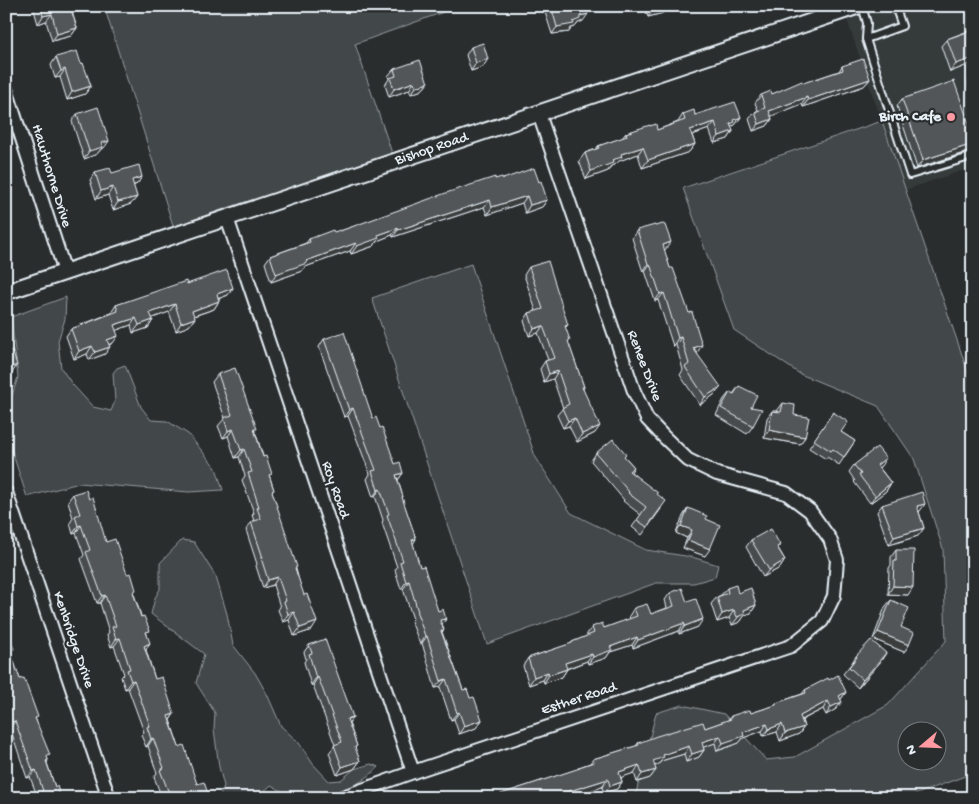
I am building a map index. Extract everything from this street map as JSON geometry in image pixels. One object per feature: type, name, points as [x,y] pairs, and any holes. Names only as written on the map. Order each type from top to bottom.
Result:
[{"type":"street","name":"Bishop Road","points":[[6,292],[539,114],[831,10],[858,6]]},
{"type":"street","name":"Hawthorne Drive","points":[[6,89],[65,272]]},
{"type":"street","name":"Renee Drive","points":[[539,114],[634,391],[647,419],[688,460],[717,474],[786,493],[810,511],[830,539],[837,560],[834,596],[822,621]]},
{"type":"street","name":"Roy Road","points":[[227,218],[413,772]]},
{"type":"street","name":"Kenbridge Drive","points":[[6,492],[109,798]]},
{"type":"street","name":"Esther Road","points":[[340,798],[791,646],[822,621]]},
{"type":"lane","points":[[862,6],[867,23],[866,39],[910,175],[973,156]]},
{"type":"lane","points":[[866,39],[902,26],[895,6]]},
{"type":"shaded area","points":[[104,6],[460,6],[355,44],[395,162],[176,235]]},
{"type":"shaded area","points":[[808,6],[973,6],[973,167],[905,190],[844,11],[813,21]]},
{"type":"shaded area","points":[[882,121],[973,387],[973,773],[906,798],[619,798],[636,793],[656,713],[682,705],[724,714],[766,760],[795,757],[888,705],[946,641],[943,549],[914,459],[878,406],[800,374],[734,330],[683,188]]},
{"type":"shaded area","points":[[471,264],[535,456],[571,513],[646,550],[692,557],[718,565],[715,577],[694,583],[656,583],[487,644],[372,298]]},
{"type":"shaded area","points":[[66,297],[65,319],[58,341],[61,368],[72,384],[93,407],[111,411],[115,401],[113,373],[117,368],[125,365],[141,407],[151,420],[167,421],[188,434],[216,468],[223,490],[189,492],[79,483],[27,497],[6,433],[6,406],[10,402],[18,377],[11,317]]},
{"type":"shaded area","points":[[182,540],[194,542],[216,577],[227,614],[233,645],[255,673],[267,694],[281,726],[299,743],[313,764],[329,781],[341,780],[354,769],[371,764],[379,767],[362,781],[342,792],[321,798],[310,799],[288,795],[271,785],[257,798],[219,798],[224,786],[219,767],[214,729],[215,713],[196,683],[204,654],[151,614],[155,598],[160,589],[160,563]]},
{"type":"building","points":[[40,6],[70,6],[77,28],[57,34],[52,14],[43,16]]},
{"type":"building","points":[[551,6],[586,6],[588,14],[580,16],[580,19],[573,22],[574,24],[557,27]]},
{"type":"building","points":[[652,6],[664,6],[653,10]]},
{"type":"building","points":[[973,30],[973,58],[956,64],[947,39]]},
{"type":"building","points":[[483,43],[488,59],[476,63],[471,47]]},
{"type":"building","points":[[77,51],[91,86],[72,92],[65,69],[61,71],[56,57]]},
{"type":"building","points":[[863,59],[870,79],[808,100],[807,97],[769,111],[772,119],[759,124],[755,112],[765,108],[761,95],[771,91],[772,94],[802,81],[803,83],[843,70],[842,66]]},
{"type":"building","points":[[420,60],[428,83],[416,87],[414,82],[394,89],[390,78],[396,76],[394,69]]},
{"type":"building","points":[[954,81],[973,135],[973,144],[923,160],[902,99]]},
{"type":"building","points":[[735,102],[741,117],[730,124],[733,131],[719,136],[715,122],[690,130],[695,144],[648,160],[643,147],[621,154],[622,157],[612,160],[613,163],[591,171],[585,153],[599,148],[598,146],[627,136],[626,133],[650,125],[656,124],[657,130],[685,120],[683,114],[694,110],[695,115]]},
{"type":"building","points":[[98,107],[109,141],[101,143],[103,147],[89,151],[77,114]]},
{"type":"building","points":[[139,165],[142,177],[132,180],[137,197],[118,202],[113,187],[101,191],[95,172],[110,168],[112,173]]},
{"type":"building","points":[[534,168],[539,182],[541,181],[547,200],[530,205],[527,196],[492,207],[490,200],[398,230],[398,228],[378,235],[379,238],[357,246],[356,243],[276,274],[270,256],[310,242],[309,239],[333,230],[334,232],[340,231],[495,177],[495,179],[502,177],[503,179]]},
{"type":"building","points":[[663,224],[671,242],[663,245],[670,268],[673,268],[689,313],[692,312],[702,345],[693,348],[721,387],[705,397],[685,367],[689,364],[681,337],[678,338],[664,293],[660,294],[637,230]]},
{"type":"building","points":[[548,261],[568,325],[565,326],[570,340],[568,341],[584,387],[582,387],[600,426],[582,434],[575,418],[568,421],[562,408],[569,404],[558,371],[549,374],[545,361],[555,358],[543,326],[534,329],[529,313],[543,309],[529,267]]},
{"type":"building","points":[[227,270],[233,288],[217,294],[219,301],[192,311],[195,318],[181,323],[175,304],[150,313],[153,320],[139,325],[136,318],[114,325],[118,336],[107,340],[110,347],[95,352],[92,346],[79,351],[71,329],[118,311],[116,305],[186,281],[187,284]]},
{"type":"building","points":[[344,332],[373,419],[376,417],[380,428],[382,427],[395,464],[400,462],[403,473],[396,475],[416,539],[412,540],[420,567],[424,566],[438,611],[443,609],[446,619],[440,620],[444,630],[441,631],[463,690],[467,689],[470,698],[474,697],[482,720],[464,726],[459,712],[457,713],[446,679],[441,681],[427,636],[425,636],[417,613],[409,581],[406,582],[400,562],[403,561],[387,515],[389,514],[372,471],[376,470],[353,408],[349,410],[324,339]]},
{"type":"building","points":[[12,350],[17,365],[6,369],[6,353]]},
{"type":"building","points":[[235,368],[257,429],[254,429],[263,457],[266,456],[272,474],[269,475],[274,490],[272,491],[297,567],[295,568],[304,595],[307,594],[317,622],[300,628],[294,612],[288,614],[278,577],[268,580],[251,522],[261,519],[248,473],[252,472],[244,449],[241,450],[233,429],[228,431],[224,418],[232,415],[218,374]]},
{"type":"building","points":[[739,386],[757,395],[751,407],[762,409],[753,426],[721,408],[730,392],[734,394]]},
{"type":"building","points":[[783,403],[795,405],[794,415],[809,417],[805,437],[769,430],[772,411],[781,412]]},
{"type":"building","points":[[833,412],[848,422],[841,432],[855,441],[844,457],[833,449],[831,451],[814,440]]},
{"type":"building","points":[[613,439],[634,467],[629,471],[666,501],[647,527],[637,520],[646,507],[628,493],[596,453]]},
{"type":"building","points":[[877,447],[886,458],[877,465],[891,483],[875,496],[854,465]]},
{"type":"building","points":[[86,490],[89,499],[93,497],[106,542],[115,539],[127,574],[131,573],[136,590],[133,592],[141,617],[144,616],[150,631],[146,632],[150,643],[144,646],[155,679],[162,677],[174,714],[168,716],[179,747],[184,745],[197,784],[204,782],[209,797],[171,798],[160,770],[164,768],[147,727],[150,726],[134,680],[131,681],[127,670],[130,669],[120,638],[116,639],[112,627],[116,626],[105,595],[102,596],[86,552],[90,550],[81,525],[78,526],[75,516],[80,514],[73,494]]},
{"type":"building","points":[[922,492],[925,504],[917,506],[924,528],[894,537],[882,505]]},
{"type":"building","points":[[688,508],[707,516],[706,519],[720,525],[710,549],[688,540],[692,530],[681,526]]},
{"type":"building","points":[[771,529],[780,545],[777,547],[785,560],[769,570],[751,540]]},
{"type":"building","points":[[896,550],[914,550],[913,587],[893,586]]},
{"type":"building","points":[[736,585],[738,593],[751,588],[756,605],[744,610],[745,614],[737,617],[734,610],[722,614],[717,597],[728,593],[727,588]]},
{"type":"building","points":[[682,588],[687,602],[696,599],[703,619],[685,626],[684,623],[638,640],[637,637],[610,647],[612,650],[593,657],[592,654],[565,663],[567,669],[549,675],[548,672],[534,677],[528,658],[572,643],[594,633],[592,627],[602,623],[604,628],[637,616],[634,608],[647,604],[651,614],[674,606],[670,593]]},
{"type":"building","points":[[891,600],[909,608],[901,627],[914,633],[909,645],[878,632]]},
{"type":"building","points":[[6,626],[14,649],[10,651],[20,679],[24,678],[38,717],[35,718],[50,755],[47,756],[48,760],[46,761],[61,798],[33,798],[32,795],[43,791],[36,770],[33,771],[15,721],[7,723],[6,720],[6,709],[8,708],[6,701]]},
{"type":"building","points":[[325,639],[353,717],[347,719],[357,746],[355,747],[360,761],[342,767],[334,745],[342,742],[318,677],[316,678],[309,654],[312,653],[309,645]]},
{"type":"building","points":[[871,640],[886,653],[863,680],[849,667],[856,656]]},
{"type":"building","points":[[838,675],[846,692],[839,696],[842,702],[831,707],[828,701],[800,716],[804,727],[785,733],[782,724],[769,729],[767,724],[743,732],[744,736],[723,743],[720,736],[702,742],[704,750],[692,754],[689,746],[663,755],[664,757],[653,761],[656,770],[642,774],[639,765],[619,772],[622,782],[610,786],[608,779],[560,794],[561,798],[489,798],[580,768],[594,762],[593,759],[639,745],[638,743],[657,736],[703,722],[705,728],[731,719],[731,716],[743,712],[750,710],[751,713],[776,705],[776,703],[806,693],[805,690]]},
{"type":"place","name":"Birch Cafe","points":[[951,117]]}]
